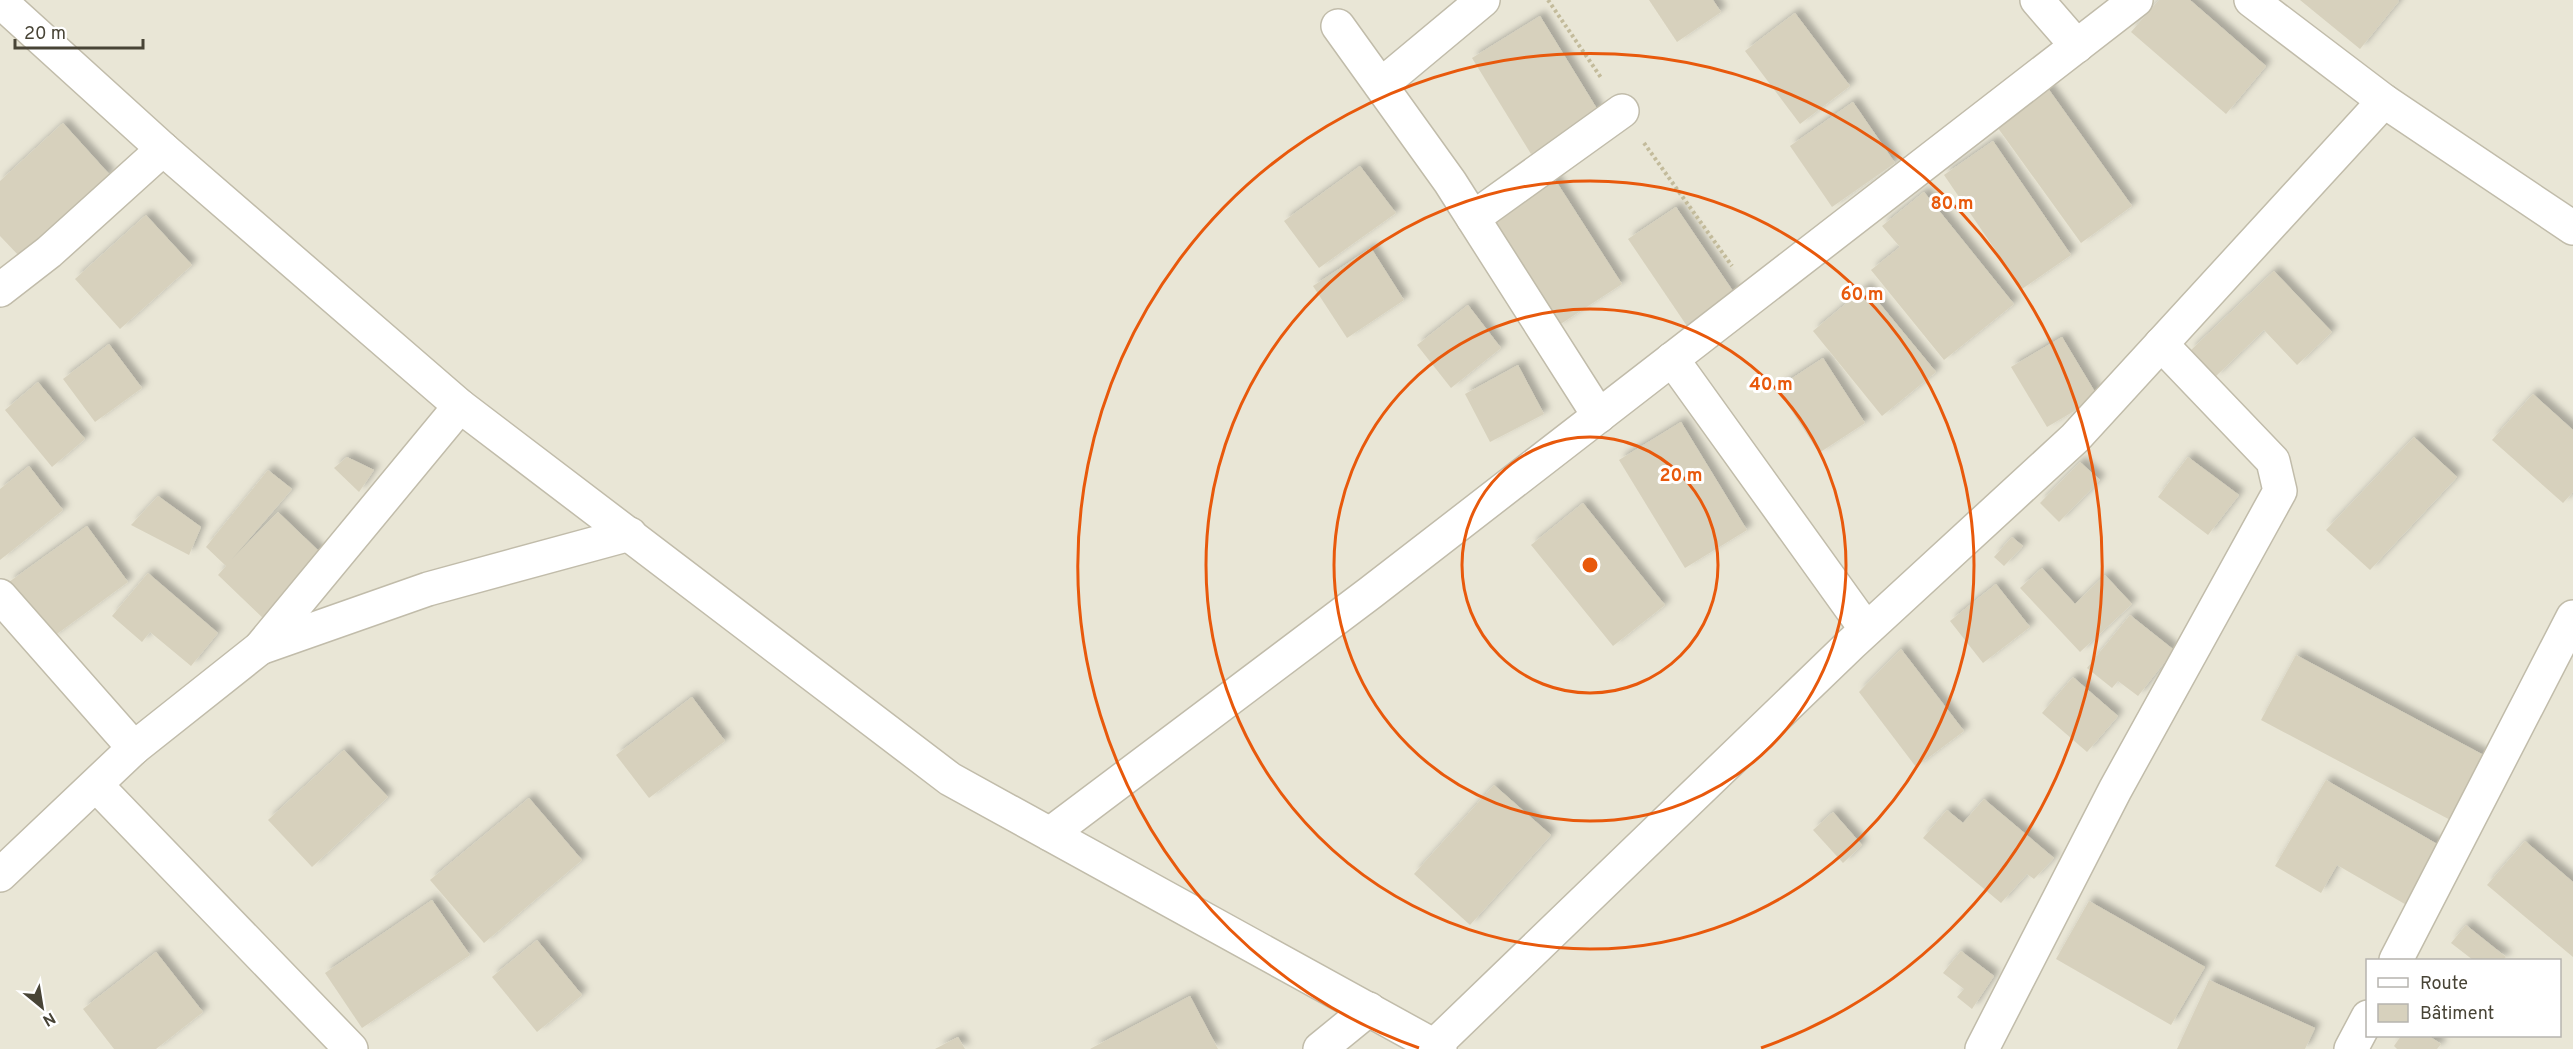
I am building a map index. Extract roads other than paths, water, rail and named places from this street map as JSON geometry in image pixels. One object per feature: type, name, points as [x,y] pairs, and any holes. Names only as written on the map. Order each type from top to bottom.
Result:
[{"type":"street","points":[[1381,85],[1483,0]]},
{"type":"street","points":[[2037,0],[2077,46]]},
{"type":"street","points":[[1050,834],[1370,593],[2136,0]]},
{"type":"street","points":[[2251,0],[2384,101],[2573,228]]},
{"type":"street","points":[[0,1],[163,149],[460,406],[950,778],[1437,1047],[1866,629],[2075,438],[2384,101]]},
{"type":"street","points":[[1338,26],[1473,218],[1599,416]]},
{"type":"street","points":[[1473,218],[1622,111]]},
{"type":"street","points":[[0,290],[49,252],[163,149]]},
{"type":"street","points":[[1982,1049],[2115,790],[2280,491],[2273,461],[2161,344]]},
{"type":"street","points":[[1672,359],[1866,629]]},
{"type":"street","points":[[2,869],[96,786],[134,748],[260,648],[460,406]]},
{"type":"street","points":[[260,648],[428,589],[630,534]]},
{"type":"street","points":[[0,596],[134,748]]},
{"type":"street","points":[[2397,959],[2573,617]]},
{"type":"street","points":[[96,786],[351,1049]]},
{"type":"street","points":[[1320,1049],[1369,1009]]},
{"type":"street","points":[[2351,1049],[2366,1019]]}]
